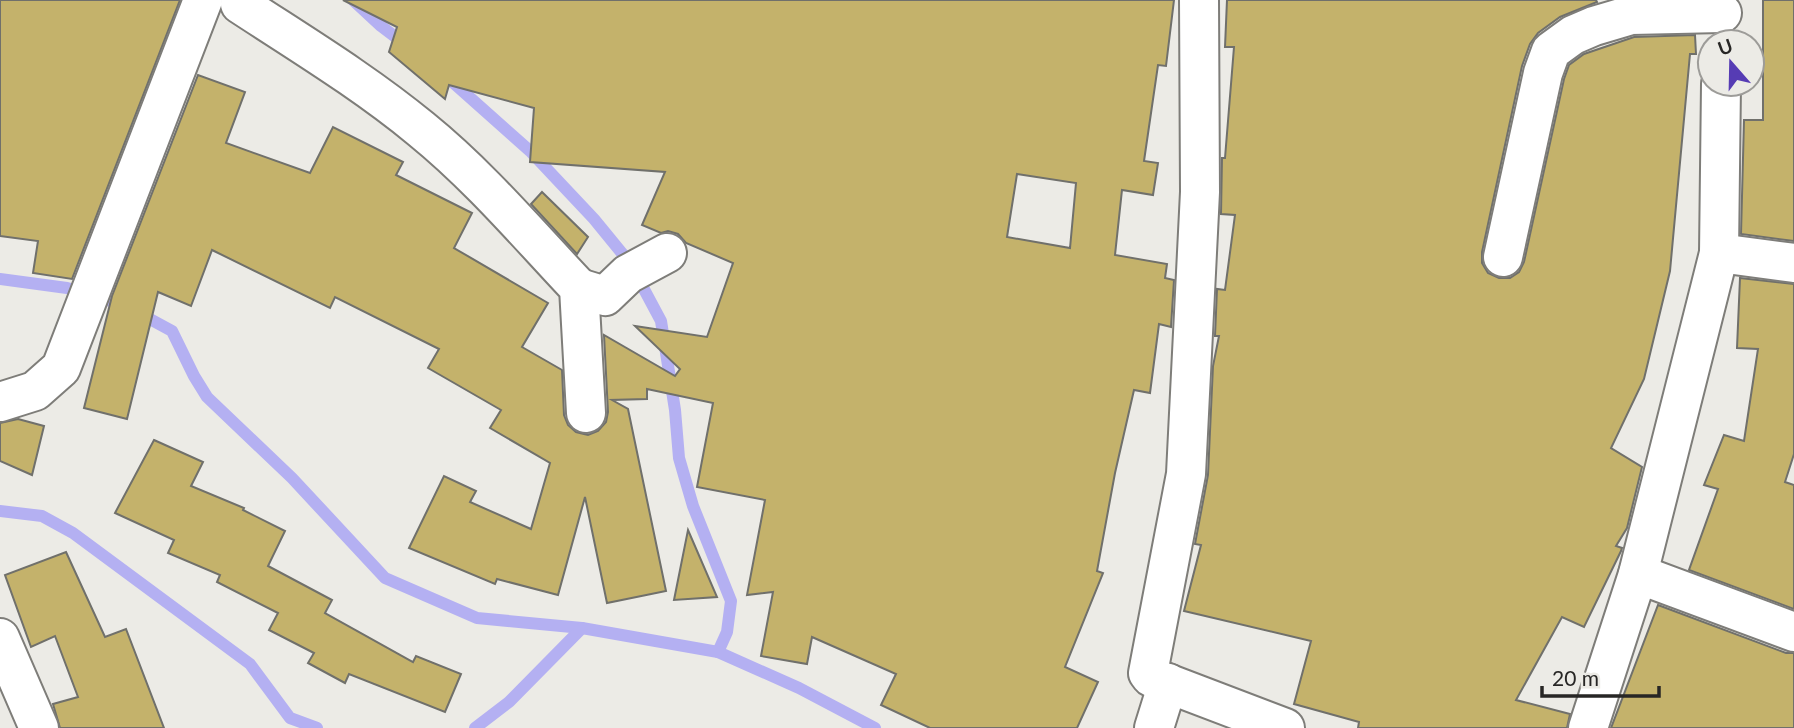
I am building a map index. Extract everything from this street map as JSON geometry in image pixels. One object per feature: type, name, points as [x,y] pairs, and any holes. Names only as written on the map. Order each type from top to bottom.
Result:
[{"type":"street","points":[[1199,0],[1200,192],[1186,474],[1149,669],[1151,677],[1285,728]]},
{"type":"street","points":[[0,402],[36,391],[61,368],[101,263],[229,1],[357,80],[421,129],[473,175],[579,288],[605,296],[628,274],[667,253]]},
{"type":"street","points":[[1503,257],[1543,73],[1551,51],[1573,35],[1631,15],[1721,18]]},
{"type":"street","points":[[1588,728],[1638,574],[1719,253],[1721,98]]},
{"type":"street","points":[[1719,253],[1794,263]]},
{"type":"street","points":[[579,288],[586,413]]},
{"type":"street","points":[[1638,574],[1794,632]]},
{"type":"street","points":[[0,639],[39,728]]},
{"type":"street","points":[[1154,728],[1168,684]]},
{"type":"building","points":[[0,0],[180,0],[72,279],[33,273],[38,241],[0,236]]},
{"type":"building","points":[[343,0],[1174,0],[1166,66],[1158,65],[1144,161],[1158,163],[1153,195],[1122,190],[1115,255],[1167,264],[1165,278],[1174,280],[1171,327],[1159,324],[1150,393],[1134,390],[1097,571],[1103,573],[1065,667],[1098,682],[1077,728],[930,728],[881,705],[896,674],[812,637],[807,664],[761,656],[773,592],[747,595],[765,500],[697,487],[713,403],[647,389],[647,399],[612,400],[628,409],[666,591],[607,603],[585,497],[558,595],[497,579],[495,584],[409,548],[444,476],[476,491],[470,502],[531,529],[550,463],[490,428],[501,410],[428,368],[439,349],[335,297],[330,308],[212,250],[191,306],[158,292],[127,419],[84,408],[112,296],[198,75],[245,92],[226,143],[310,173],[333,127],[403,162],[396,175],[472,213],[454,248],[548,303],[522,347],[562,370],[564,415],[568,425],[576,432],[588,435],[598,431],[606,422],[608,412],[604,335],[675,376],[680,369],[635,326],[707,337],[733,263],[686,243],[678,234],[668,231],[661,233],[642,225],[665,172],[530,162],[534,108],[449,85],[445,99],[389,52],[397,27]],"holes":[[[1017,174],[1076,183],[1070,248],[1007,237]]]},
{"type":"building","points":[[1227,0],[1596,0],[1597,2],[1560,17],[1538,33],[1530,44],[1522,66],[1482,252],[1482,263],[1488,273],[1499,278],[1510,278],[1519,272],[1524,262],[1569,65],[1584,54],[1634,37],[1695,35],[1696,54],[1690,54],[1670,271],[1644,379],[1611,448],[1642,467],[1627,528],[1616,546],[1622,548],[1584,627],[1562,617],[1516,700],[1570,714],[1567,728],[1358,728],[1359,722],[1294,704],[1311,641],[1184,611],[1201,545],[1195,544],[1208,475],[1213,366],[1219,336],[1215,336],[1217,289],[1225,290],[1235,215],[1221,214],[1222,158],[1225,158],[1234,47],[1225,47]]},
{"type":"building","points":[[1763,0],[1794,0],[1794,241],[1741,234],[1744,120],[1763,120],[1763,98],[1766,98],[1766,28],[1763,28]]},
{"type":"building","points":[[542,192],[588,237],[577,254],[531,204]]},
{"type":"building","points":[[1740,278],[1794,284],[1794,454],[1785,482],[1794,485],[1794,609],[1689,570],[1718,489],[1704,485],[1724,435],[1744,441],[1758,349],[1737,348]]},
{"type":"building","points":[[18,419],[44,426],[32,475],[0,461],[0,423]]},
{"type":"building","points":[[154,440],[203,462],[191,486],[244,508],[243,510],[285,531],[268,566],[332,600],[325,613],[413,662],[416,656],[461,674],[445,712],[349,674],[345,683],[308,663],[314,653],[269,630],[278,613],[217,582],[220,575],[168,553],[174,540],[115,513]]},
{"type":"building","points":[[688,530],[717,597],[674,600]]},
{"type":"building","points":[[66,552],[105,637],[126,629],[164,728],[60,728],[53,704],[78,697],[55,636],[31,647],[5,575]]},
{"type":"building","points":[[1658,605],[1786,653],[1794,653],[1794,728],[1611,728]]},
{"type":"waterway","points":[[353,0],[406,45]]},
{"type":"waterway","points":[[448,78],[530,151],[594,219],[630,263],[661,321],[675,410],[679,458],[693,506],[731,601],[727,632],[718,652]]},
{"type":"waterway","points":[[0,279],[67,288],[124,305],[172,331],[207,397],[292,478],[385,578],[477,618],[582,628],[718,652],[799,688],[875,728]]},
{"type":"waterway","points":[[0,511],[42,516],[73,533],[250,664],[290,718],[317,728]]},
{"type":"waterway","points":[[475,728],[509,702],[582,628]]}]
